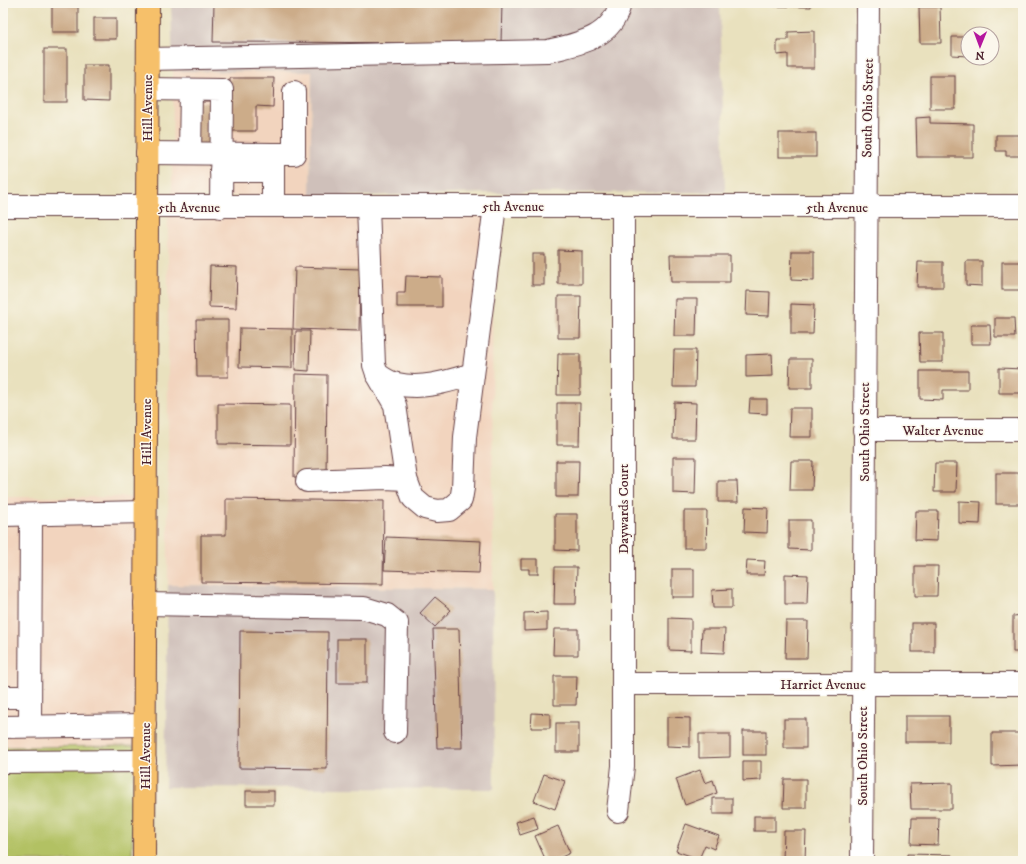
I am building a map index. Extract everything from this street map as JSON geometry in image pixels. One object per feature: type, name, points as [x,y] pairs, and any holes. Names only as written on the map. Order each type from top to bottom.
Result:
[{"type":"main road","name":"Hill Avenue","points":[[144,861],[148,3]]},
{"type":"street","points":[[148,59],[548,51],[596,37],[609,26],[618,12],[620,3]]},
{"type":"street","name":"South Ohio Street","points":[[862,861],[862,684],[868,3]]},
{"type":"street","points":[[147,89],[222,90],[221,207]]},
{"type":"street","points":[[190,153],[191,90]]},
{"type":"street","points":[[147,153],[190,153],[221,162],[273,163],[294,154],[294,92]]},
{"type":"street","points":[[273,163],[273,206]]},
{"type":"street","name":"5th Avenue","points":[[3,206],[1023,206]]},
{"type":"street","points":[[368,206],[374,365],[377,374],[395,405],[406,479],[413,498],[425,508],[437,511],[449,510],[461,500],[463,488],[465,437],[495,206]]},
{"type":"street","name":"Daywards Court","points":[[618,811],[623,766],[623,206]]},
{"type":"street","points":[[377,374],[396,384],[419,386],[446,382],[473,374]]},
{"type":"street","name":"Walter Avenue","points":[[864,430],[1023,430]]},
{"type":"street","points":[[307,481],[385,478],[406,479]]},
{"type":"street","points":[[3,515],[146,512]]},
{"type":"street","points":[[30,726],[31,515]]},
{"type":"street","points":[[145,604],[364,608],[387,615],[397,623],[395,732]]},
{"type":"street","name":"Harriet Avenue","points":[[623,684],[1023,684]]},
{"type":"street","points":[[3,697],[30,697]]},
{"type":"street","points":[[3,727],[145,725]]},
{"type":"street","points":[[3,762],[145,761]]},
{"type":"shaded area","points":[[171,3],[720,3],[725,192],[492,193],[310,197],[312,72],[173,71]]},
{"type":"shaded area","points":[[173,71],[312,72],[310,197],[172,195]]},
{"type":"shaded area","points":[[492,214],[493,589],[168,585],[168,215]]},
{"type":"shaded area","points":[[3,497],[138,497],[134,746],[3,747]]},
{"type":"shaded area","points":[[168,585],[493,589],[494,789],[165,787]]},
{"type":"green space","points":[[134,746],[132,861],[3,861],[3,747]]},
{"type":"building","points":[[52,3],[78,3],[78,32],[52,32]]},
{"type":"building","points":[[214,3],[502,3],[501,43],[213,42]]},
{"type":"building","points":[[768,3],[811,3],[811,7],[768,6]]},
{"type":"building","points":[[919,7],[940,7],[941,43],[920,43]]},
{"type":"building","points":[[94,18],[116,18],[116,39],[94,39]]},
{"type":"building","points":[[814,31],[814,68],[788,68],[788,54],[777,55],[777,40],[788,40],[788,32]]},
{"type":"building","points":[[952,37],[960,37],[960,56],[952,55]]},
{"type":"building","points":[[44,49],[67,49],[67,102],[44,102]]},
{"type":"building","points":[[84,65],[109,65],[109,101],[84,100]]},
{"type":"building","points":[[930,76],[955,76],[955,109],[930,109]]},
{"type":"building","points":[[230,78],[274,78],[273,107],[256,106],[256,131],[229,131]]},
{"type":"building","points":[[195,102],[216,102],[216,151],[194,151]]},
{"type":"building","points":[[930,117],[930,123],[973,124],[973,157],[917,157],[916,118]]},
{"type":"building","points":[[779,133],[816,133],[816,157],[779,157]]},
{"type":"building","points":[[996,135],[1023,135],[1023,156],[1006,156],[1006,151],[996,151]]},
{"type":"building","points":[[558,250],[582,251],[582,284],[558,284]]},
{"type":"building","points":[[792,251],[814,251],[814,281],[791,280]]},
{"type":"building","points":[[532,254],[544,254],[544,285],[532,285]]},
{"type":"building","points":[[670,255],[730,255],[730,282],[671,282]]},
{"type":"building","points":[[966,261],[982,261],[982,286],[966,285]]},
{"type":"building","points":[[918,262],[943,262],[943,287],[917,287]]},
{"type":"building","points":[[1002,262],[1023,262],[1023,290],[1002,290]]},
{"type":"building","points":[[210,266],[237,267],[236,308],[209,307]]},
{"type":"building","points":[[295,267],[360,269],[359,331],[293,329]]},
{"type":"building","points":[[406,276],[442,277],[442,307],[397,307],[397,293],[405,293]]},
{"type":"building","points":[[747,291],[770,292],[769,316],[746,315]]},
{"type":"building","points":[[558,296],[581,296],[580,338],[558,338]]},
{"type":"building","points":[[675,299],[697,299],[696,336],[674,336]]},
{"type":"building","points":[[791,304],[814,305],[813,334],[791,334]]},
{"type":"building","points":[[995,318],[1014,318],[1015,337],[995,337]]},
{"type":"building","points":[[196,320],[228,320],[228,377],[197,377]]},
{"type":"building","points":[[971,325],[990,325],[991,344],[971,344]]},
{"type":"building","points":[[240,328],[292,329],[292,368],[239,367]]},
{"type":"building","points":[[296,331],[310,331],[309,371],[295,370]]},
{"type":"building","points":[[919,333],[943,333],[943,362],[920,362]]},
{"type":"building","points":[[674,350],[696,350],[695,387],[673,387]]},
{"type":"building","points":[[558,354],[580,354],[580,395],[557,395]]},
{"type":"building","points":[[772,354],[773,376],[746,377],[746,355]]},
{"type":"building","points":[[790,359],[812,359],[812,388],[789,388]]},
{"type":"building","points":[[999,368],[1023,369],[1023,393],[999,393]]},
{"type":"building","points":[[920,371],[968,371],[968,390],[943,390],[943,400],[920,399]]},
{"type":"building","points":[[295,374],[327,375],[326,478],[294,477]]},
{"type":"building","points":[[750,399],[767,399],[767,414],[749,413]]},
{"type":"building","points":[[674,402],[696,403],[695,439],[673,439]]},
{"type":"building","points":[[557,403],[580,403],[579,445],[557,445]]},
{"type":"building","points":[[218,404],[290,405],[290,445],[218,444]]},
{"type":"building","points":[[790,408],[812,408],[812,437],[789,437]]},
{"type":"building","points":[[673,457],[696,457],[695,494],[673,493]]},
{"type":"building","points":[[556,461],[579,461],[578,497],[556,497]]},
{"type":"building","points":[[791,461],[813,461],[812,490],[790,490]]},
{"type":"building","points":[[935,463],[957,463],[956,492],[934,492]]},
{"type":"building","points":[[996,473],[1020,473],[1020,504],[996,504]]},
{"type":"building","points":[[718,481],[737,481],[738,502],[718,502]]},
{"type":"building","points":[[226,499],[384,501],[383,584],[201,582],[201,535],[226,535]]},
{"type":"building","points":[[959,501],[981,502],[980,524],[959,523]]},
{"type":"building","points":[[745,507],[768,508],[767,533],[744,532]]},
{"type":"building","points":[[684,511],[707,511],[706,548],[684,548]]},
{"type":"building","points":[[916,511],[938,511],[937,541],[915,540]]},
{"type":"building","points":[[555,514],[577,514],[577,551],[555,550]]},
{"type":"building","points":[[789,520],[811,520],[811,550],[789,549]]},
{"type":"building","points":[[386,537],[481,541],[479,573],[384,570]]},
{"type":"building","points":[[521,559],[538,559],[538,574],[529,574],[529,569],[521,569]]},
{"type":"building","points":[[747,560],[765,561],[764,575],[746,575]]},
{"type":"building","points":[[915,566],[938,566],[937,596],[915,596]]},
{"type":"building","points":[[555,567],[577,567],[576,604],[554,604]]},
{"type":"building","points":[[672,569],[694,569],[694,597],[672,597]]},
{"type":"building","points":[[785,574],[808,575],[807,604],[785,604]]},
{"type":"building","points":[[732,589],[732,608],[713,608],[712,590]]},
{"type":"building","points":[[435,597],[451,610],[435,627],[420,613]]},
{"type":"building","points":[[547,612],[547,630],[524,631],[524,613]]},
{"type":"building","points":[[1023,615],[1023,652],[1013,652],[1013,616]]},
{"type":"building","points":[[669,618],[691,619],[691,651],[669,650]]},
{"type":"building","points":[[786,621],[808,621],[807,658],[785,658]]},
{"type":"building","points":[[912,623],[934,623],[934,652],[912,652]]},
{"type":"building","points":[[433,629],[459,629],[462,748],[437,748]]},
{"type":"building","points":[[554,629],[578,629],[578,655],[553,655]]},
{"type":"building","points":[[702,629],[725,629],[724,653],[701,652]]},
{"type":"building","points":[[240,631],[328,632],[327,769],[239,768]]},
{"type":"building","points":[[337,639],[367,639],[367,683],[337,683]]},
{"type":"building","points":[[554,676],[577,676],[576,705],[554,705]]},
{"type":"building","points":[[532,713],[550,714],[550,728],[531,728]]},
{"type":"building","points":[[905,716],[949,716],[949,742],[905,742]]},
{"type":"building","points":[[667,717],[690,718],[690,747],[667,746]]},
{"type":"building","points":[[784,719],[806,719],[806,748],[784,748]]},
{"type":"building","points":[[556,723],[579,723],[579,752],[556,752]]},
{"type":"building","points":[[743,731],[766,731],[766,755],[743,755]]},
{"type":"building","points":[[992,733],[1022,733],[1022,765],[992,766]]},
{"type":"building","points":[[699,734],[730,734],[730,757],[699,758]]},
{"type":"building","points":[[743,761],[761,761],[761,780],[743,781]]},
{"type":"building","points":[[700,770],[705,783],[713,780],[717,793],[685,805],[676,779]]},
{"type":"building","points":[[544,774],[565,781],[555,809],[534,801]]},
{"type":"building","points":[[784,779],[806,779],[806,808],[783,808]]},
{"type":"building","points":[[952,783],[952,809],[911,809],[910,784]]},
{"type":"building","points":[[246,791],[274,791],[274,805],[246,805]]},
{"type":"building","points":[[713,798],[732,798],[732,814],[713,814]]},
{"type":"building","points":[[534,816],[538,829],[520,835],[516,822]]},
{"type":"building","points":[[754,816],[775,816],[775,831],[754,831]]},
{"type":"building","points":[[912,818],[939,818],[938,845],[911,844]]},
{"type":"building","points":[[686,824],[719,836],[714,849],[705,845],[699,859],[676,851]]},
{"type":"building","points":[[558,826],[570,853],[553,861],[546,861],[535,836]]},
{"type":"building","points":[[784,831],[806,831],[805,860],[783,860]]},
{"type":"building","points":[[907,854],[952,855],[952,861],[907,861]]}]
